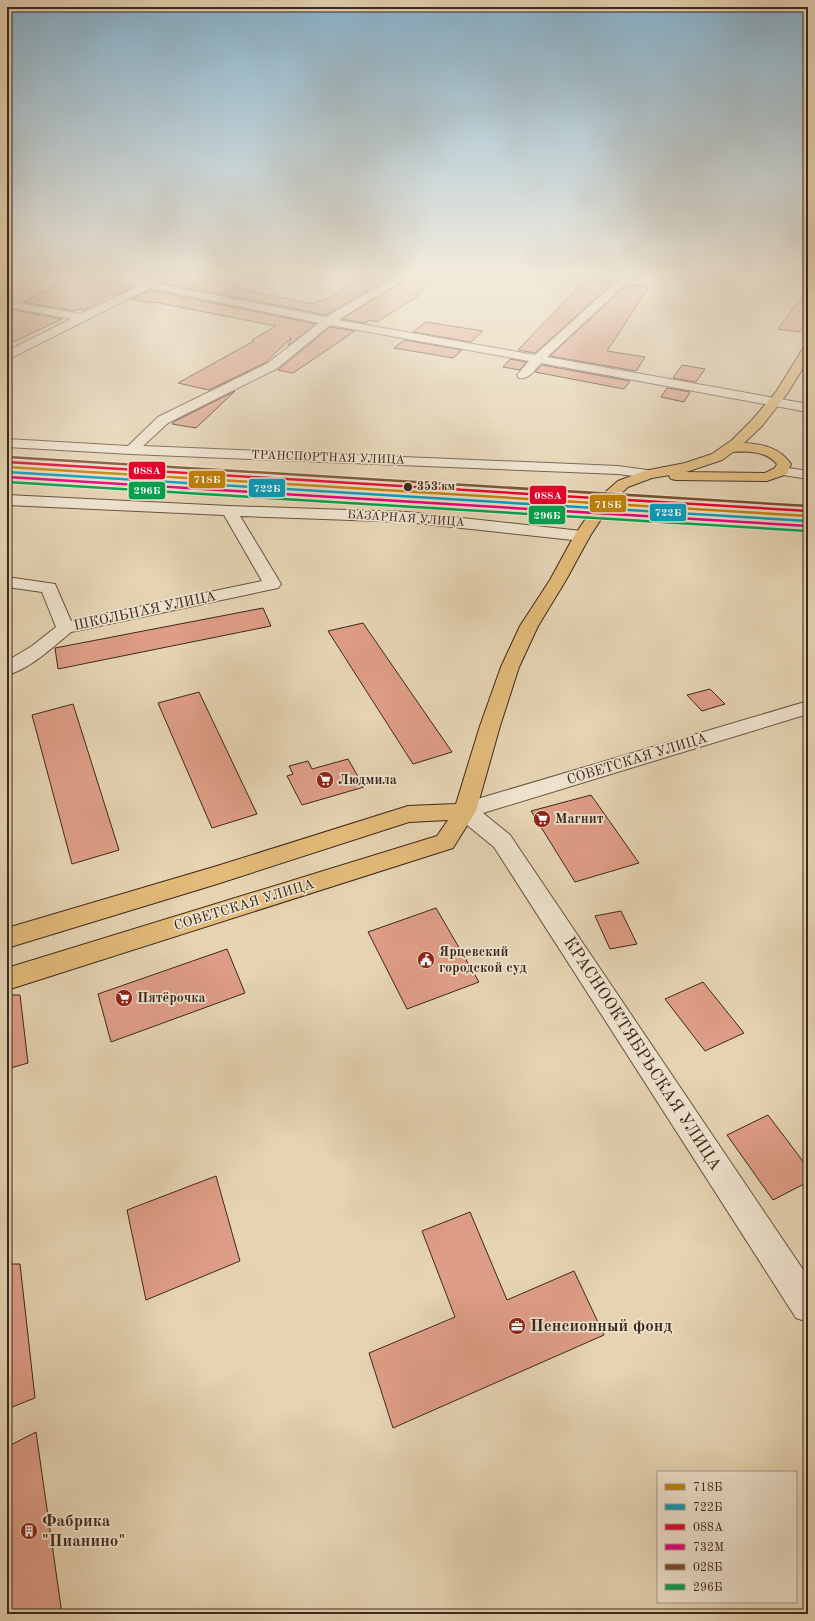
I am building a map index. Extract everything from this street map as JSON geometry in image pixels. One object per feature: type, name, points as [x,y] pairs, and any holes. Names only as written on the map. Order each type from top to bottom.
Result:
[{"type":"main road","points":[[465,811],[490,726],[510,667],[529,626],[558,580],[582,536],[607,498],[623,484],[649,474],[688,466],[717,457],[737,442],[776,402],[808,350]]},
{"type":"main road","points":[[756,423],[769,452]]},
{"type":"main road","points":[[649,474],[767,477],[782,471],[784,464],[780,458],[769,452],[748,447],[728,448]]},
{"type":"main road","points":[[717,457],[724,468],[744,476]]},
{"type":"main road","name":"СОВЕТСКАЯ УЛИЦА","points":[[7,938],[217,875],[408,814],[465,811]]},
{"type":"main road","name":"СОВЕТСКАЯ УЛИЦА","points":[[7,979],[445,842],[465,811]]},
{"type":"street","points":[[10,352],[19,348]]},
{"type":"street","points":[[131,450],[163,420],[272,366],[295,348]]},
{"type":"street","points":[[475,348],[808,408]]},
{"type":"street","points":[[523,375],[550,348]]},
{"type":"street","name":"ТРАНСПОРТНАЯ УЛИЦА","points":[[7,443],[131,450],[610,470],[649,474]]},
{"type":"street","points":[[782,471],[808,475]]},
{"type":"street","name":"БАЗАРНАЯ УЛИЦА","points":[[7,500],[229,511],[407,517],[582,536]]},
{"type":"street","name":"ШКОЛЬНАЯ УЛИЦА","points":[[7,669],[40,650],[65,628],[272,584],[229,511]]},
{"type":"street","points":[[7,582],[49,588],[65,628]]},
{"type":"street","name":"СОВЕТСКАЯ УЛИЦА","points":[[465,811],[808,707]]},
{"type":"street","name":"КРАСНООКТЯБРЬСКАЯ УЛИЦА","points":[[465,811],[502,841],[808,1306]]},
{"type":"building","points":[[242,348],[281,348],[265,363],[209,390],[178,383]]},
{"type":"building","points":[[305,348],[330,348],[293,373],[278,370]]},
{"type":"building","points":[[394,348],[448,348],[462,350],[453,358]]},
{"type":"building","points":[[520,348],[541,348],[535,353],[518,350]]},
{"type":"building","points":[[559,348],[609,348],[607,351],[645,357],[636,371],[550,356]]},
{"type":"building","points":[[510,359],[526,362],[520,370],[503,367]]},
{"type":"building","points":[[542,365],[630,381],[624,389],[535,372]]},
{"type":"building","points":[[682,365],[705,369],[696,382],[673,378]]},
{"type":"building","points":[[667,388],[690,392],[684,402],[661,397]]},
{"type":"building","points":[[235,391],[196,428],[172,424],[175,421]]},
{"type":"building","points":[[263,608],[271,626],[58,669],[55,648]]},
{"type":"building","points":[[363,623],[452,752],[413,764],[328,631]]},
{"type":"building","points":[[710,689],[725,704],[702,711],[687,695]]},
{"type":"building","points":[[199,692],[257,814],[212,828],[158,703]]},
{"type":"building","points":[[73,704],[119,850],[72,864],[32,715]]},
{"type":"building","name":"Людмила","points":[[348,759],[364,787],[302,805],[287,776],[293,774],[289,766],[308,761],[312,769]]},
{"type":"building","points":[[591,795],[639,863],[575,882],[531,811]]},
{"type":"building","points":[[436,908],[479,982],[407,1009],[368,932]]},
{"type":"building","points":[[621,911],[637,944],[610,949],[595,916]]},
{"type":"building","points":[[227,949],[245,993],[111,1042],[98,994]]},
{"type":"building","points":[[703,982],[744,1033],[705,1051],[665,999]]},
{"type":"building","points":[[7,995],[20,995],[28,1063],[7,1069]]},
{"type":"building","points":[[768,1115],[808,1168],[808,1182],[773,1200],[727,1135]]},
{"type":"building","points":[[216,1176],[240,1261],[146,1300],[127,1210]]},
{"type":"building","name":"Пенсионный фонд","points":[[470,1212],[507,1300],[574,1271],[604,1335],[393,1428],[369,1353],[455,1317],[422,1231]]},
{"type":"building","points":[[7,1264],[20,1264],[35,1398],[7,1409]]},
{"type":"building","name":"Фабрика \"Пианино\"","points":[[36,1432],[62,1614],[7,1614],[7,1447]]},
{"type":"transit line","name":"028Б","points":[[8,457],[808,506]]},
{"type":"transit line","name":"088А","points":[[7,462],[808,511]]},
{"type":"transit line","name":"718Б","points":[[7,467],[808,516]]},
{"type":"transit line","name":"722Б","points":[[7,472],[808,521]]},
{"type":"transit line","name":"732М","points":[[7,477],[807,526]]},
{"type":"transit line","name":"296Б","points":[[7,482],[807,531]]},
{"type":"place","name":"353 км","points":[[408,487]]},
{"type":"place","name":"Людмила","points":[[325,780]]},
{"type":"place","name":"Магнит","points":[[542,819]]},
{"type":"place","name":"Ярцевский городской суд","points":[[426,960]]},
{"type":"place","name":"Пятёрочка","points":[[124,998]]},
{"type":"place","name":"Пенсионный фонд","points":[[517,1326]]},
{"type":"place","name":"Фабрика \"Пианино\"","points":[[29,1531]]}]
